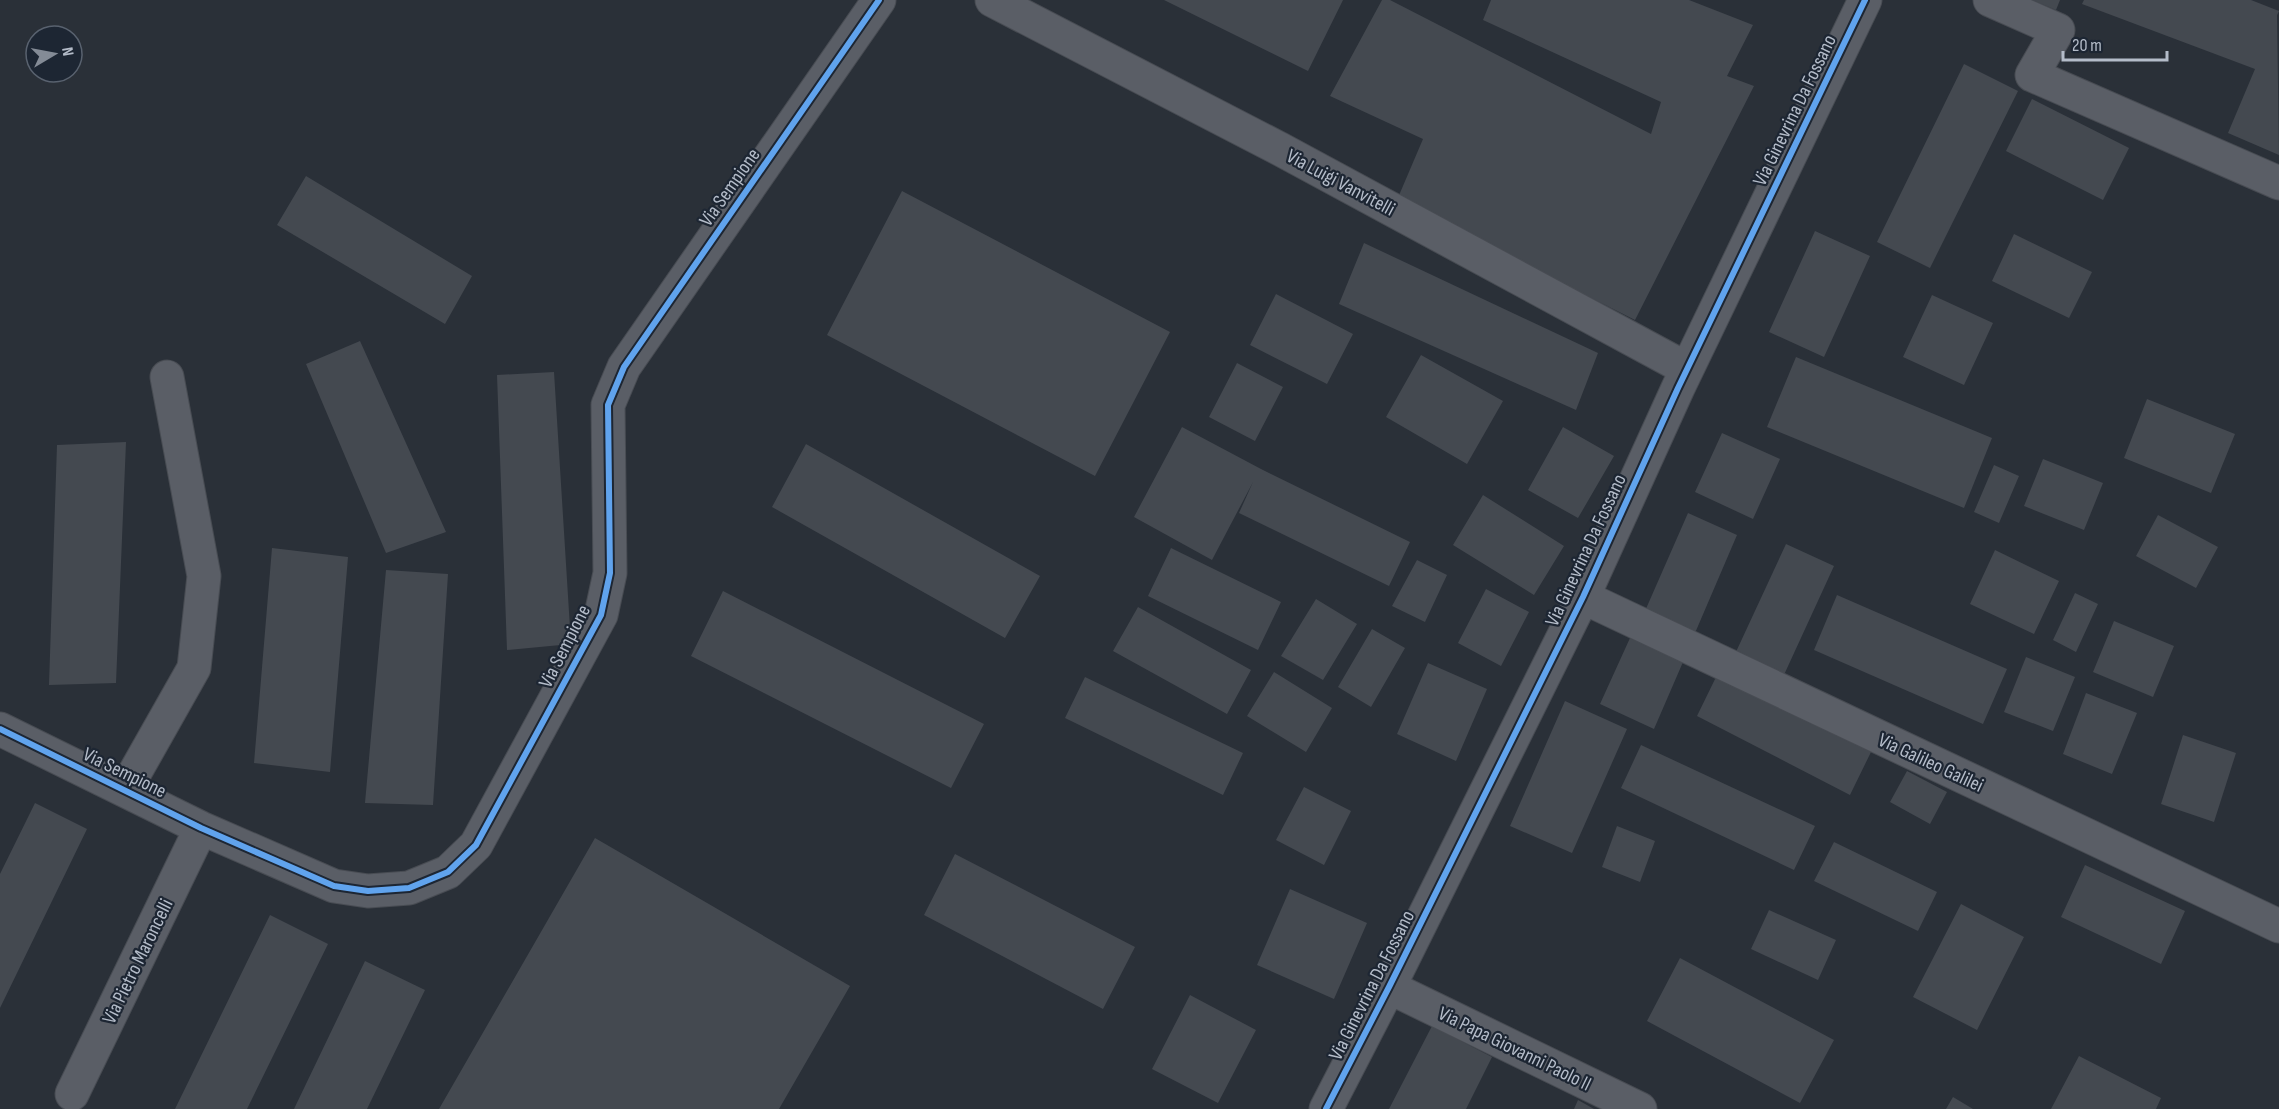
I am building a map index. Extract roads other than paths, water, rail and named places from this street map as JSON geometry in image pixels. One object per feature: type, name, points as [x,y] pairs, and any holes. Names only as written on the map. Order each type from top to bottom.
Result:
[{"type":"street","name":"Via Sempione","points":[[0,729],[201,828],[334,886],[368,891],[409,888],[448,872],[476,845],[601,615],[610,573],[608,405],[624,367],[879,0]]},
{"type":"street","name":"Via Luigi Vanvitelli","points":[[992,0],[1280,150],[1687,369]]},
{"type":"street","name":"Via Ginevrina Da Fossano","points":[[1326,1109],[1583,597],[1687,369],[1865,0]]},
{"type":"street","points":[[1990,0],[2058,30],[2032,75],[2279,183]]},
{"type":"street","points":[[125,790],[194,668],[204,576],[167,377]]},
{"type":"street","name":"Via Galileo Galilei","points":[[1583,597],[2279,926]]},
{"type":"street","name":"Via Pietro Maroncelli","points":[[72,1094],[201,828]]},
{"type":"street","name":"Via Papa Giovanni Paolo II","points":[[1389,987],[1640,1109]]}]
